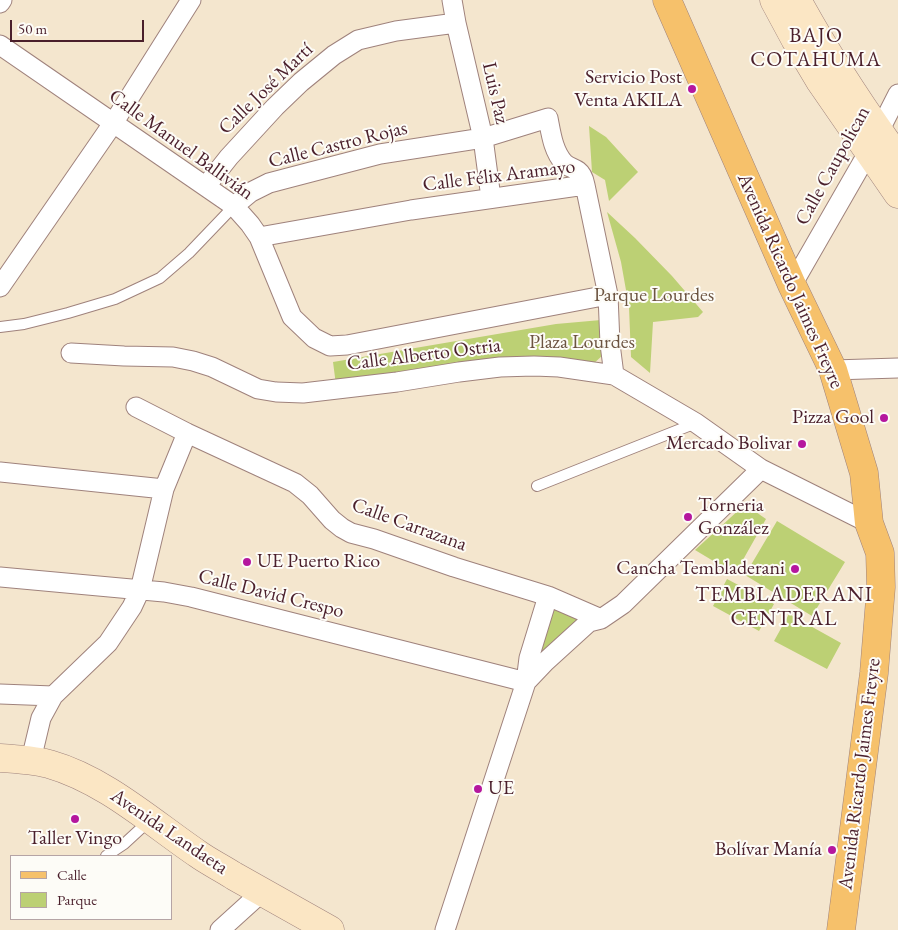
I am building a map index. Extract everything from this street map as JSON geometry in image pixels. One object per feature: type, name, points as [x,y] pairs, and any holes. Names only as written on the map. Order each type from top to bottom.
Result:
[{"type":"main road","name":"Avenida Ricardo Jaimes Freyre","points":[[667,0],[792,285],[833,370],[864,473],[869,523],[880,553],[881,587],[874,672],[840,930]]},
{"type":"street","points":[[0,287],[114,122],[191,0]]},
{"type":"street","name":"Luis Paz","points":[[452,0],[483,138],[491,198]]},
{"type":"street","points":[[774,0],[820,81],[874,142],[898,158]]},
{"type":"street","points":[[797,0],[874,142],[898,194]]},
{"type":"street","name":"Calle José Martí","points":[[206,186],[229,157],[275,107],[301,82],[334,55],[358,40],[396,31],[456,23]]},
{"type":"street","name":"Calle Manuel Ballivián","points":[[0,45],[234,206],[259,237],[292,317],[314,338],[330,346],[347,345],[608,295]]},
{"type":"street","name":"Calle Caupolican","points":[[792,285],[874,142],[898,94]]},
{"type":"street","name":"Calle Castro Rojas","points":[[234,206],[251,192],[269,183],[380,154],[483,138],[548,118],[554,147],[564,163],[578,171],[586,185]]},
{"type":"street","name":"Calle Félix Aramayo","points":[[259,237],[411,210],[586,185],[608,295],[610,344],[614,375]]},
{"type":"street","name":"Calle Alberto Ostria","points":[[71,353],[173,357],[193,360],[258,389],[276,392],[304,393],[517,366],[559,367],[614,375],[696,423],[761,469],[869,523]]},
{"type":"street","points":[[833,370],[898,368]]},
{"type":"street","name":"Calle Carrazana","points":[[136,407],[186,433],[295,483],[310,495],[332,520],[352,533],[548,596],[601,618]]},
{"type":"street","points":[[31,760],[41,718],[53,696],[108,643],[132,607],[140,590],[164,489],[186,433]]},
{"type":"street","points":[[526,682],[589,622],[601,618],[623,604],[761,469]]},
{"type":"street","points":[[0,472],[164,489]]},
{"type":"street","name":"Calle David Crespo","points":[[0,577],[164,592],[191,597],[526,682]]},
{"type":"street","points":[[445,930],[526,682],[529,658],[548,596]]},
{"type":"street","points":[[0,694],[53,696]]},
{"type":"street","name":"Avenida Landaeta","points":[[0,758],[31,760],[50,764],[96,784],[150,819],[199,855],[330,930]]},
{"type":"street","points":[[220,930],[262,892]]},
{"type":"lane","name":"Calle Castro Rojas","points":[[0,327],[24,324],[115,299],[160,278],[189,253],[234,206]]},
{"type":"lane","points":[[536,486],[696,423]]},
{"type":"lane","points":[[108,855],[124,844],[150,819]]},
{"type":"green space","points":[[589,126],[606,137],[638,172],[609,201],[605,180],[592,172]]},
{"type":"green space","name":"Parque Lourdes","points":[[607,212],[672,276],[703,312],[698,317],[653,322],[650,373],[631,357],[629,307],[621,262]]},
{"type":"green space","name":"Plaza Lourdes","points":[[601,320],[603,355],[592,365],[336,385],[333,362],[556,324]]},
{"type":"green space","points":[[741,508],[758,513],[766,519],[735,574],[695,550]]},
{"type":"green space","name":"Cancha Tembladerani","points":[[777,521],[845,562],[812,616],[745,575]]},
{"type":"green space","name":"Cancha Tembladerani","points":[[727,579],[774,604],[759,631],[713,606]]},
{"type":"green space","points":[[551,605],[582,617],[539,656]]},
{"type":"green space","name":"Cancha Tembladerani","points":[[789,614],[841,643],[827,669],[774,641]]},
{"type":"place","name":"Servicio Post Venta AKILA","points":[[692,89]]},
{"type":"place","name":"Pizza Gool","points":[[884,418]]},
{"type":"place","name":"Mercado Bolivar","points":[[802,444]]},
{"type":"place","name":"Torneria González","points":[[688,517]]},
{"type":"place","name":"UE Puerto Rico","points":[[247,562]]},
{"type":"place","name":"Cancha Tembladerani","points":[[795,569]]},
{"type":"place","name":"UE","points":[[478,789]]},
{"type":"place","name":"Taller Vingo","points":[[75,819]]},
{"type":"place","name":"Bolívar Manía","points":[[832,850]]},
{"type":"district","name":"BAJO COTAHUMA","points":[[816,48]]},
{"type":"district","name":"TEMBLADERANI CENTRAL","points":[[784,607]]}]
